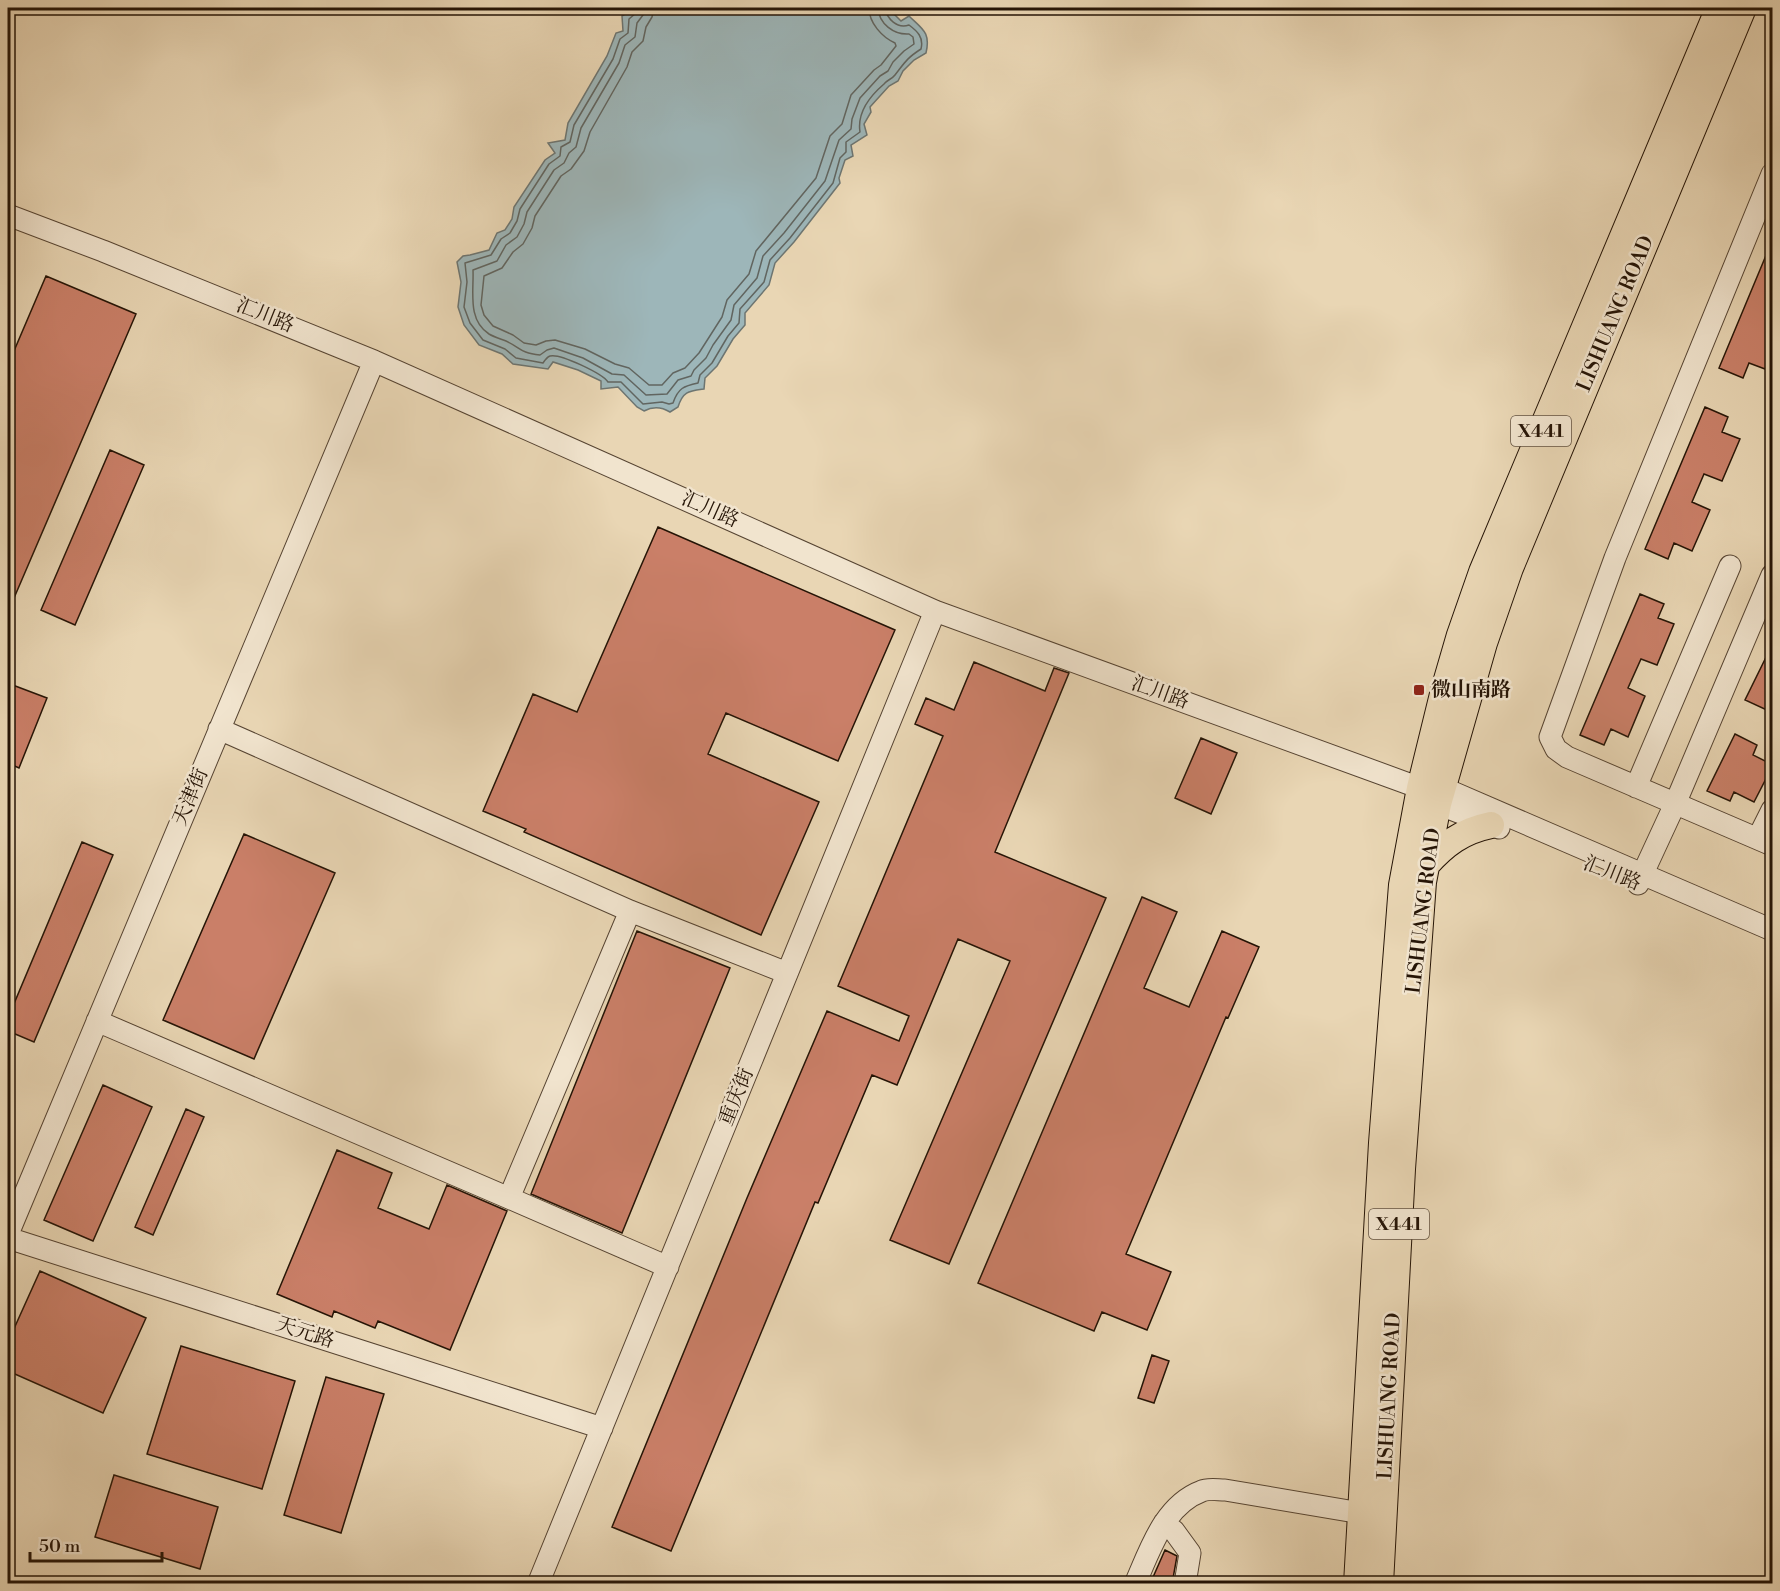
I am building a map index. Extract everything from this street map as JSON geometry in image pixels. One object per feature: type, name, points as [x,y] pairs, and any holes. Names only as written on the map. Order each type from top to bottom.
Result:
[{"type":"main road","name":"LISHUANG ROAD","points":[[1380,1584],[1406,1113],[1415,866],[1431,835],[1444,690],[1482,572],[1719,8]]},
{"type":"main road","name":"LISHUANG ROAD","points":[[1357,1584],[1382,1143],[1396,948],[1415,866],[1434,793],[1510,568],[1743,8]]},
{"type":"main road","points":[[1415,866],[1461,834],[1492,818]]},
{"type":"street","points":[[1773,174],[1615,558],[1550,737],[1556,749],[1567,757],[1765,842],[1773,810]]},
{"type":"street","name":"汇川路","points":[[8,215],[374,361],[935,610],[1434,793],[1640,879],[1773,930]]},
{"type":"street","name":"天津街","points":[[8,1236],[374,361]]},
{"type":"street","points":[[1636,787],[1730,566]]},
{"type":"street","points":[[1640,879],[1676,804],[1773,575]]},
{"type":"street","name":"重庆街","points":[[538,1584],[935,610]]},
{"type":"street","points":[[219,729],[630,911],[787,974]]},
{"type":"street","name":"汇川路","points":[[1434,793],[1464,814],[1492,818]]},
{"type":"street","points":[[1431,835],[1464,814]]},
{"type":"street","name":"汇川路","points":[[1640,879],[1773,943]]},
{"type":"street","points":[[509,1198],[630,911]]},
{"type":"street","points":[[97,1021],[668,1267]]},
{"type":"street","name":"天元路","points":[[8,1236],[602,1428]]},
{"type":"street","points":[[1136,1584],[1164,1523],[1185,1501],[1203,1490],[1225,1490],[1360,1513]]},
{"type":"street","points":[[1164,1523],[1174,1531],[1190,1553],[1185,1584]]},
{"type":"water","points":[[635,8],[888,8],[901,21],[909,16],[924,32],[927,40],[926,53],[914,60],[903,71],[898,81],[889,86],[870,107],[871,112],[864,124],[867,135],[851,145],[853,156],[845,160],[839,178],[840,183],[775,263],[769,285],[745,313],[745,325],[733,339],[717,366],[705,378],[704,389],[687,393],[678,407],[670,412],[657,408],[644,411],[637,407],[618,387],[601,389],[601,381],[553,362],[548,369],[513,364],[502,354],[479,345],[464,325],[458,307],[461,282],[457,262],[463,256],[489,250],[497,233],[505,230],[512,219],[514,207],[545,160],[555,153],[548,143],[565,140],[568,123],[607,56],[616,33],[623,31],[622,16]]},
{"type":"building","points":[[1772,241],[1773,308],[1767,322],[1773,325],[1773,351],[1765,369],[1749,363],[1743,378],[1719,368]]},
{"type":"building","points":[[46,276],[136,314],[8,612],[8,365]]},
{"type":"building","points":[[1705,407],[1728,417],[1722,432],[1740,439],[1722,481],[1704,474],[1692,502],[1710,510],[1692,551],[1674,543],[1668,559],[1645,549]]},
{"type":"building","points":[[110,450],[144,465],[75,625],[41,610]]},
{"type":"building","points":[[658,527],[895,630],[838,761],[726,713],[708,754],[819,802],[761,935],[524,832],[526,829],[483,811],[533,694],[577,712]]},
{"type":"building","points":[[1640,594],[1664,604],[1658,618],[1674,624],[1657,665],[1641,659],[1628,688],[1645,696],[1628,737],[1611,729],[1604,745],[1580,735]]},
{"type":"building","points":[[1773,643],[1773,704],[1769,711],[1745,700]]},
{"type":"building","points":[[974,662],[1045,691],[1054,668],[1069,673],[995,852],[1106,898],[949,1264],[890,1240],[1010,961],[958,939],[897,1085],[872,1075],[818,1203],[815,1202],[671,1551],[612,1527],[747,1198],[827,1011],[899,1041],[909,1016],[838,986],[943,736],[915,724],[926,698],[954,710]]},
{"type":"building","points":[[10,684],[47,698],[19,768],[8,763],[8,691]]},
{"type":"building","points":[[1735,734],[1757,745],[1753,755],[1773,765],[1754,802],[1734,792],[1730,801],[1707,791]]},
{"type":"building","points":[[1201,738],[1237,753],[1211,814],[1175,798]]},
{"type":"building","points":[[244,834],[335,873],[254,1059],[163,1020]]},
{"type":"building","points":[[82,842],[113,855],[34,1042],[8,1031],[8,1018]]},
{"type":"building","points":[[1142,897],[1177,912],[1144,988],[1189,1007],[1222,931],[1259,947],[1228,1018],[1226,1017],[1126,1254],[1171,1272],[1147,1330],[1102,1312],[1094,1331],[978,1283]]},
{"type":"building","points":[[637,931],[730,968],[622,1233],[531,1194]]},
{"type":"building","points":[[103,1085],[152,1107],[93,1241],[44,1220]]},
{"type":"building","points":[[186,1109],[204,1117],[153,1235],[135,1227]]},
{"type":"building","points":[[337,1150],[392,1173],[378,1208],[429,1229],[447,1185],[507,1211],[450,1350],[378,1321],[375,1328],[334,1311],[332,1317],[277,1294]]},
{"type":"building","points":[[40,1271],[146,1318],[103,1413],[8,1371],[8,1342]]},
{"type":"building","points":[[181,1346],[295,1381],[262,1489],[147,1454]]},
{"type":"building","points":[[1152,1355],[1169,1361],[1154,1403],[1138,1398]]},
{"type":"building","points":[[326,1377],[384,1394],[341,1533],[284,1515]]},
{"type":"building","points":[[114,1475],[218,1507],[200,1569],[95,1537]]},
{"type":"building","points":[[1165,1550],[1177,1556],[1172,1584],[1150,1584]]},
{"type":"place","name":"微山南路","points":[[1419,690]]}]
